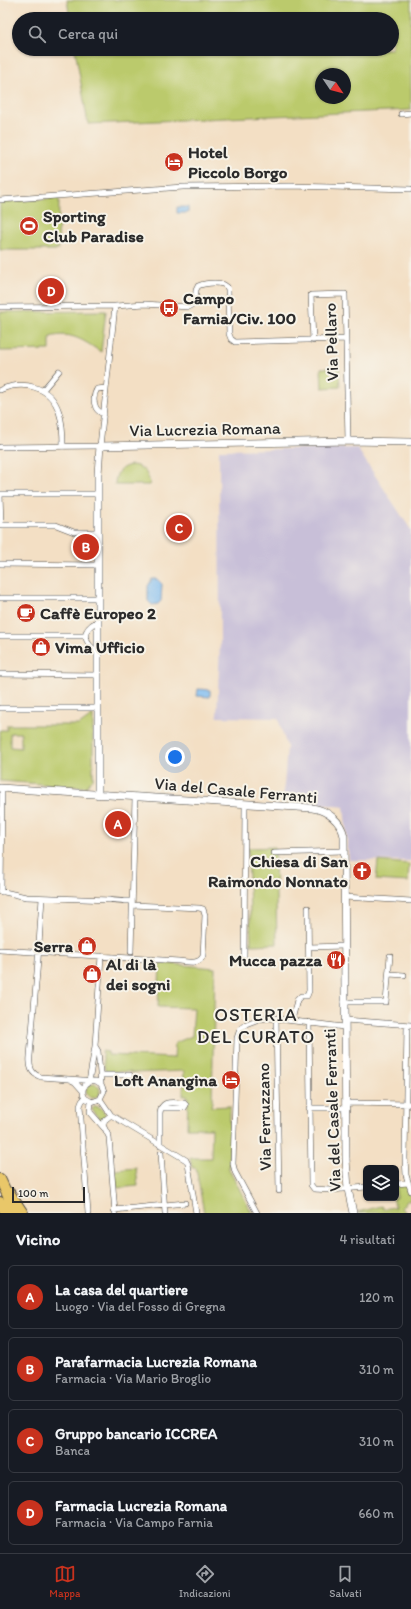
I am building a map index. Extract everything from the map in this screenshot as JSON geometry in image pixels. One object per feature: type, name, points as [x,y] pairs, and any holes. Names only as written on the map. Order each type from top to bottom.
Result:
[{"type":"highway","points":[[0,1177],[16,1213]]},
{"type":"highway","points":[[0,1202],[6,1213]]},
{"type":"main road","points":[[0,1177],[24,1213]]},
{"type":"street","points":[[401,114],[411,113]]},
{"type":"street","points":[[0,200],[183,187],[290,186],[411,189]]},
{"type":"street","points":[[0,308],[148,304],[190,306],[195,303],[196,290],[198,286],[202,284],[223,283],[228,288],[229,334],[233,341],[240,343],[346,339]]},
{"type":"street","name":"Via Pellaro","points":[[312,341],[311,295],[344,294],[348,441]]},
{"type":"street","points":[[98,795],[98,494],[100,446],[115,306]]},
{"type":"street","points":[[43,390],[60,371]]},
{"type":"street","points":[[0,390],[24,384],[43,390],[53,399],[59,410],[63,447]]},
{"type":"street","points":[[104,414],[97,410],[94,403],[94,396],[98,389],[106,388]]},
{"type":"street","name":"Via Lucrezia Romana","points":[[0,447],[348,441],[411,442]]},
{"type":"street","points":[[98,494],[0,494],[1,525],[54,525],[74,532],[98,532]]},
{"type":"street","points":[[0,564],[98,565]]},
{"type":"street","points":[[0,598],[98,598]]},
{"type":"street","points":[[98,621],[88,629],[86,636],[88,644],[98,653]]},
{"type":"street","points":[[0,636],[86,636]]},
{"type":"street","points":[[0,674],[98,675]]},
{"type":"street","points":[[0,708],[98,708]]},
{"type":"street","points":[[85,794],[93,790],[98,784]]},
{"type":"street","points":[[0,950],[196,962],[200,960],[203,954],[206,915],[204,910],[199,908],[110,900],[20,897],[0,892],[1,788]]},
{"type":"street","name":"Via del Casale Ferranti","points":[[1,788],[309,808],[322,810],[334,819],[342,830],[344,836],[345,1105],[348,1189],[353,1213]]},
{"type":"street","points":[[131,952],[135,797]]},
{"type":"street","points":[[244,959],[245,804]]},
{"type":"street","points":[[274,853],[343,851]]},
{"type":"street","points":[[344,897],[411,901]]},
{"type":"street","points":[[42,898],[30,1067],[34,1074],[43,1078],[89,1082],[96,1081],[101,1084]]},
{"type":"street","points":[[292,1020],[297,1000],[300,996],[307,996],[308,993],[308,908]]},
{"type":"street","points":[[309,947],[344,946]]},
{"type":"street","points":[[83,1091],[85,1085],[89,1082],[95,1046],[101,956]]},
{"type":"street","points":[[344,1002],[386,1002],[390,956]]},
{"type":"street","points":[[389,974],[404,975]]},
{"type":"street","points":[[257,1213],[235,1172],[233,1164],[236,1041],[239,1031],[246,1024],[259,1019],[276,1018],[309,1022],[409,1025],[408,1104],[405,1158],[408,1183],[411,1191]]},
{"type":"street","name":"Via Ferruzzano","points":[[276,1018],[278,1192]]},
{"type":"street","points":[[309,1022],[311,1187],[314,1190],[363,1187]]},
{"type":"street","points":[[95,1046],[98,1051],[101,1084],[103,1089],[102,1098],[111,1116],[174,1153],[188,1163],[196,1213]]},
{"type":"street","points":[[100,1075],[130,1076]]},
{"type":"street","points":[[70,1080],[75,1082],[83,1091],[85,1098],[91,1102],[98,1101],[102,1098]]},
{"type":"street","points":[[85,1098],[80,1106],[88,1213]]},
{"type":"street","points":[[91,1102],[89,1109],[90,1114],[104,1128],[109,1137],[114,1211],[185,1203]]},
{"type":"street","points":[[310,1108],[345,1105],[408,1104]]},
{"type":"street","points":[[160,1145],[161,1108]]},
{"type":"street","points":[[104,1128],[105,1120],[111,1116]]},
{"type":"street","points":[[161,1153],[165,1213]]},
{"type":"street","points":[[399,1184],[408,1183]]},
{"type":"shaded area","points":[[357,448],[411,530],[411,861],[349,860],[344,807],[283,799],[287,747],[278,718],[217,717],[220,642],[219,450]]},
{"type":"green space","points":[[67,0],[411,0],[411,110],[88,124],[76,56],[399,56],[399,12],[69,12]]},
{"type":"green space","name":"Sporting Club Paradise","points":[[59,198],[58,250],[0,250],[0,202]]},
{"type":"green space","points":[[106,311],[101,352],[77,338],[65,335],[50,337],[50,350],[0,351],[0,312]]},
{"type":"green space","points":[[321,368],[339,368],[340,387],[322,388]]},
{"type":"green space","points":[[132,465],[145,471],[150,485],[115,485],[116,477],[119,471],[124,467]]},
{"type":"green space","points":[[93,715],[93,779],[87,786],[82,787],[0,781],[0,730],[7,730],[7,725],[79,725]],"holes":[[[10,733],[21,733],[21,748],[10,747]]]},
{"type":"green space","points":[[275,847],[277,944],[251,945],[248,848]]},
{"type":"green space","points":[[378,861],[409,864],[408,882],[376,880]]},
{"type":"green space","points":[[160,963],[215,968],[211,1107],[230,1106],[229,1169],[252,1213],[204,1213],[196,1168],[192,1168],[190,1158],[211,1158],[212,1128],[187,1128],[188,1096],[183,1096],[184,1071],[131,1073],[105,1071],[102,1051],[108,1052],[108,1055],[174,1058],[175,1043],[192,1036],[194,1008],[158,1007]]},
{"type":"green space","points":[[93,1084],[98,1086],[100,1091],[98,1096],[93,1098],[88,1096],[86,1091],[88,1086]]},
{"type":"green space","points":[[95,1106],[101,1108],[106,1115],[101,1120],[92,1109]]},
{"type":"green space","points":[[136,1168],[138,1186],[117,1188],[115,1170]]},
{"type":"green space","points":[[406,1184],[411,1196],[411,1202],[408,1200],[401,1208],[406,1213],[358,1213],[381,1206],[383,1209],[395,1207],[394,1201],[399,1201],[399,1185]]},
{"type":"water","points":[[177,207],[188,207],[188,213],[177,213]]},
{"type":"water","points":[[152,579],[157,579],[162,584],[161,601],[158,604],[152,605],[148,601],[148,586]]},
{"type":"water","points":[[198,689],[210,690],[210,697],[197,696]]},
{"type":"place","name":"Hotel Piccolo Borgo","points":[[174,162]]},
{"type":"place","name":"Sporting Club Paradise","points":[[29,226]]},
{"type":"place","name":"Farmacia Lucrezia Romana","points":[[51,291]]},
{"type":"place","name":"Campo Farnia/Civ. 100","points":[[169,308]]},
{"type":"place","name":"Gruppo bancario ICCREA","points":[[179,528]]},
{"type":"place","name":"Parafarmacia Lucrezia Romana","points":[[86,547]]},
{"type":"place","name":"Caffè Europeo 2","points":[[26,613]]},
{"type":"place","name":"Vima Ufficio","points":[[41,647]]},
{"type":"place","name":"La casa del quartiere","points":[[118,824]]},
{"type":"place","name":"Chiesa di San Raimondo Nonnato","points":[[362,871]]},
{"type":"place","name":"Serra","points":[[87,946]]},
{"type":"place","name":"Mucca pazza","points":[[336,960]]},
{"type":"place","name":"Al di là dei sogni","points":[[92,974]]},
{"type":"place","name":"Loft Anangina","points":[[231,1080]]},
{"type":"district","name":"OSTERIA DEL CURATO","points":[[256,1025]]}]
